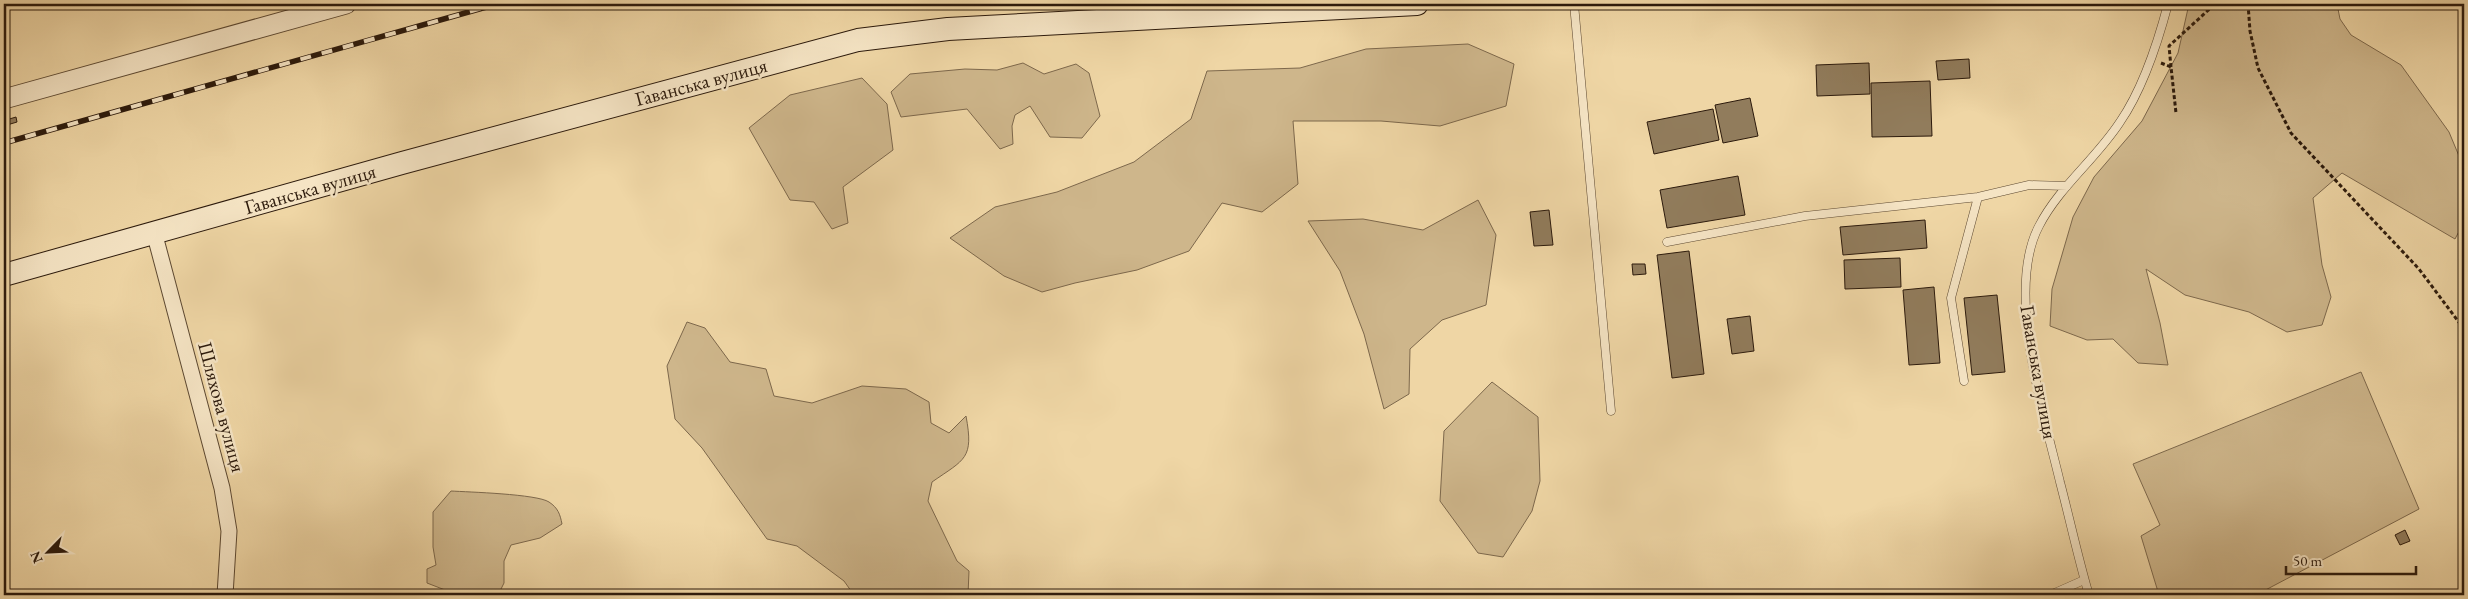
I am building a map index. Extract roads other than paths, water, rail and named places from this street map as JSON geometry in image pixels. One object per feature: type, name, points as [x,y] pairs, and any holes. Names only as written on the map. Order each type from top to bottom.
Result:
[{"type":"main road","name":"Гаванська вулиця","points":[[4,275],[479,142],[858,40],[948,29],[1417,4]]},
{"type":"street","points":[[4,99],[346,4]]},
{"type":"street","name":"Шляхова вулиця","points":[[154,232],[222,488],[229,531],[225,595]]},
{"type":"lane","points":[[1574,4],[1611,411]]},
{"type":"lane","name":"Гаванська вулиця","points":[[2089,595],[2040,398],[2027,322],[2026,294],[2032,246],[2039,226],[2067,186],[2120,122],[2150,59],[2168,4]]},
{"type":"lane","points":[[1667,242],[1805,216],[1978,197],[2029,185],[2067,186]]},
{"type":"lane","points":[[1964,381],[1951,298],[1978,197]]},
{"type":"lane","points":[[2050,595],[2084,580]]},
{"type":"railway","points":[[4,143],[497,4]]}]
